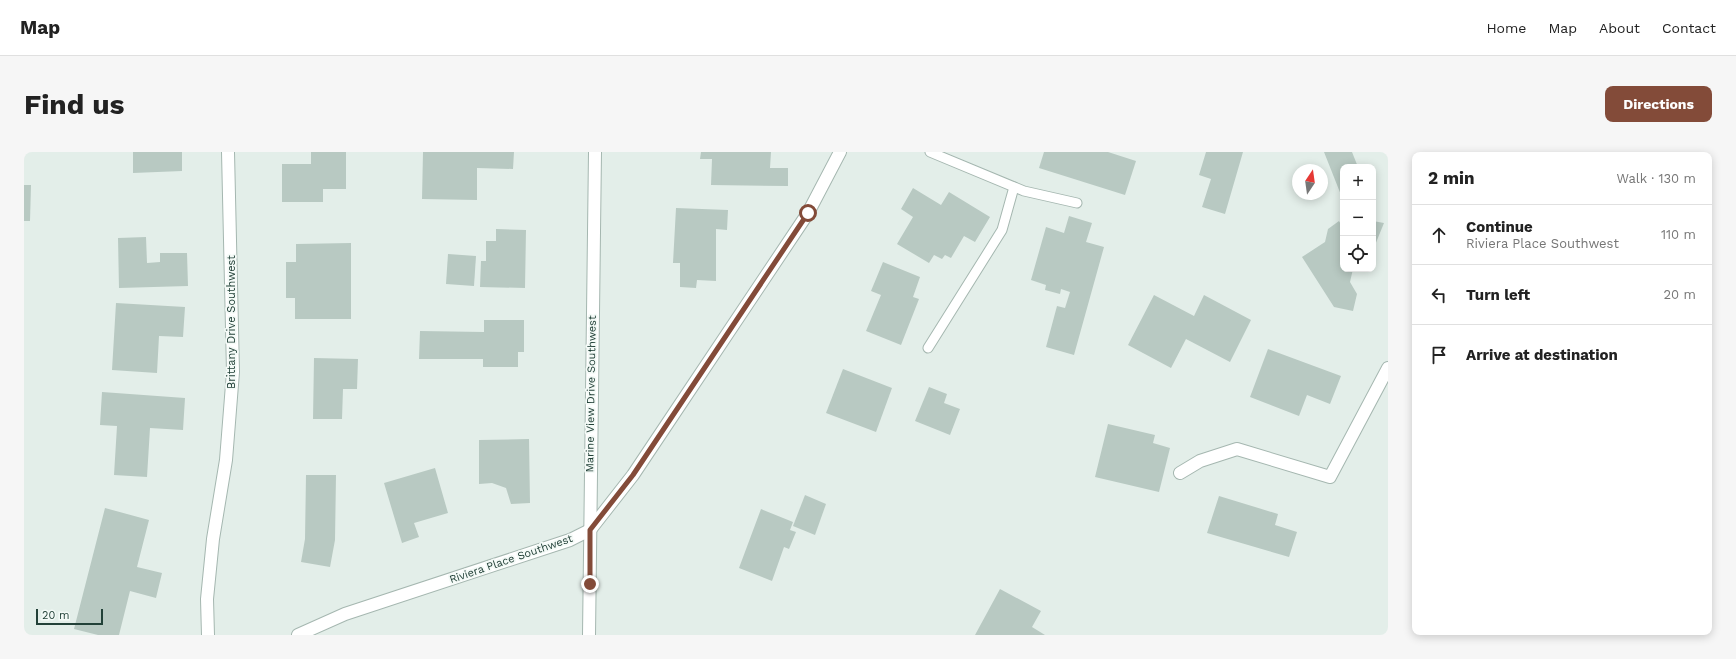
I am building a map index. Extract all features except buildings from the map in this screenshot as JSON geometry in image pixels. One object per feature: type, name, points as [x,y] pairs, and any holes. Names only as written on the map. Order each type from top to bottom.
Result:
[{"type":"street","name":"Brittany Drive Southwest","points":[[208,635],[207,600],[213,539],[226,460],[233,372],[228,152]]},
{"type":"street","name":"Marine View Drive Southwest","points":[[589,635],[594,152]]},
{"type":"street","name":"Riviera Place Southwest","points":[[298,635],[345,614],[570,540],[590,530],[633,475],[808,213],[840,152]]},
{"type":"street","points":[[1180,473],[1200,461],[1238,449],[1330,477],[1388,368]]},
{"type":"lane","points":[[930,152],[1024,191],[1076,203]]},
{"type":"lane","points":[[928,348],[1002,230],[1014,187]]},
{"type":"route","points":[[590,584],[590,530],[633,475],[808,213]]}]
